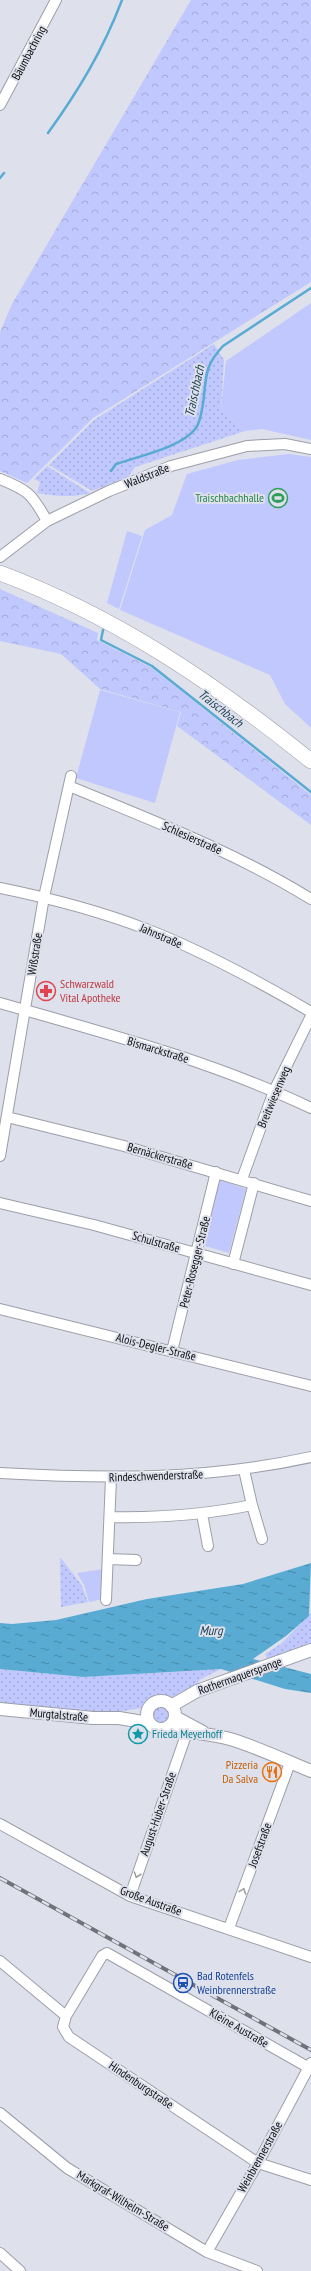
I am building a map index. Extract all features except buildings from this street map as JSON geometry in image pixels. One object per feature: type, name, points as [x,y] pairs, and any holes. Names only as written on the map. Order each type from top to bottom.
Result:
[{"type":"main road","points":[[0,573],[38,587],[142,640],[196,674],[268,726],[311,761]]},
{"type":"street","name":"Bäumbachring","points":[[0,105],[56,0]]},
{"type":"street","name":"Waldstraße","points":[[4,553],[47,520],[109,491],[197,458],[247,446],[285,444],[311,449]]},
{"type":"street","points":[[0,479],[21,487],[28,492],[36,501],[47,520]]},
{"type":"street","name":"Wißstraße","points":[[0,1156],[44,897],[70,781]]},
{"type":"street","name":"Schlesierstraße","points":[[70,781],[236,858],[311,899]]},
{"type":"street","name":"Jahnstraße","points":[[0,888],[44,897],[145,929],[217,961],[311,1012]]},
{"type":"street","name":"Bismarckstraße","points":[[0,1003],[209,1065],[274,1091],[311,1108]]},
{"type":"street","name":"Breitwiesenweg","points":[[242,1179],[274,1091],[311,1016]]},
{"type":"street","points":[[0,1095],[10,1098]]},
{"type":"street","name":"Bernäckerstraße","points":[[7,1117],[124,1146],[242,1179],[311,1201]]},
{"type":"street","name":"Peter-Rosegger-Straße","points":[[172,1351],[216,1172]]},
{"type":"street","points":[[233,1264],[254,1183]]},
{"type":"street","name":"Schulstraße","points":[[0,1203],[94,1225],[311,1285]]},
{"type":"street","name":"Alois-Degler-Straße","points":[[0,1309],[311,1386]]},
{"type":"street","name":"Rindeschwenderstraße","points":[[0,1473],[111,1478],[196,1475],[244,1470],[311,1457]]},
{"type":"street","points":[[244,1470],[262,1539]]},
{"type":"street","points":[[106,1600],[111,1478]]},
{"type":"street","points":[[110,1517],[171,1517],[202,1514],[252,1505]]},
{"type":"street","points":[[202,1514],[208,1546]]},
{"type":"street","points":[[108,1559],[136,1560]]},
{"type":"street","name":"Rothermaquerspange","points":[[172,1716],[196,1691],[239,1677],[311,1650]]},
{"type":"street","name":"Murgtalstraße","points":[[149,1717],[157,1702],[163,1702],[185,1732],[206,1733],[230,1739],[311,1772]]},
{"type":"street","name":"Murgtalstraße","points":[[0,1709],[93,1718],[149,1717]]},
{"type":"street","name":"Murgtalstraße","points":[[149,1717],[159,1729],[172,1716]]},
{"type":"street","name":"Murgtalstraße","points":[[172,1716],[206,1733]]},
{"type":"street","name":"August-Huber-Straße","points":[[130,1896],[185,1738],[185,1732]]},
{"type":"street","name":"Josefstraße","points":[[229,1928],[290,1763]]},
{"type":"street","name":"Große Austraße","points":[[0,1824],[130,1896],[229,1928],[311,1957]]},
{"type":"street","name":"Kleine Austraße","points":[[66,2016],[102,1956],[107,1953],[310,2066]]},
{"type":"street","points":[[0,1961],[66,2016]]},
{"type":"street","name":"Hindenburgstraße","points":[[66,2016],[63,2027],[69,2037],[258,2163],[311,2180]]},
{"type":"street","name":"Weinbrennerstraße","points":[[207,2252],[258,2163],[310,2066]]},
{"type":"street","name":"Markgraf-Wilhelm-Straße","points":[[0,2114],[68,2168],[207,2252],[257,2271]]},
{"type":"street","points":[[0,2253],[20,2271]]},
{"type":"green space","points":[[191,0],[311,0],[311,282],[93,418],[27,483],[0,471],[0,332],[12,304]]},
{"type":"green space","points":[[311,303],[311,440],[262,429],[245,431],[221,409],[226,361]]},
{"type":"green space","points":[[214,344],[224,360],[221,409],[245,431],[135,467],[128,477],[92,491],[49,465],[94,420]]},
{"type":"green space","points":[[289,454],[311,457],[311,728],[285,704],[270,675],[120,610],[145,530],[172,515],[187,474],[238,460]]},
{"type":"green space","points":[[47,466],[90,493],[77,496],[64,496],[37,493],[40,482],[34,479]]},
{"type":"green space","points":[[127,531],[142,536],[119,609],[107,603]]},
{"type":"green space","points":[[0,589],[98,633],[97,640],[152,668],[311,795],[311,825],[177,726],[181,712],[100,689],[61,654],[0,641]]},
{"type":"green space","points":[[100,690],[180,712],[155,803],[76,778]]},
{"type":"green space","points":[[219,1180],[246,1189],[229,1253],[205,1246]]},
{"type":"green space","points":[[60,1557],[81,1584],[88,1602],[61,1607]]},
{"type":"green space","points":[[104,1569],[103,1599],[89,1602],[84,1585],[77,1573]]},
{"type":"green space","points":[[311,1613],[311,1643],[271,1659],[267,1658],[265,1654],[282,1643]]},
{"type":"green space","points":[[0,1669],[83,1677],[221,1669],[199,1680],[198,1685],[178,1695],[153,1699],[142,1708],[97,1715],[0,1703]]},
{"type":"green space","points":[[158,1707],[164,1707],[169,1712],[167,1721],[164,1723],[158,1723],[153,1718],[153,1712]]},
{"type":"water","name":"Murg","points":[[311,1563],[309,1616],[286,1636],[253,1659],[311,1674],[311,1693],[285,1689],[221,1669],[83,1677],[0,1669],[0,1623],[12,1624],[56,1620],[147,1599],[243,1584]]},
{"type":"waterway","points":[[48,133],[90,69],[107,36],[122,0]]},
{"type":"waterway","points":[[0,178],[4,173]]},
{"type":"waterway","name":"Traischbach","points":[[111,471],[116,464],[170,446],[189,435],[196,428],[199,421],[208,369],[210,363],[218,352],[223,346],[311,288]]},
{"type":"waterway","name":"Traischbach","points":[[103,630],[101,640],[152,666],[311,792]]},
{"type":"railway","points":[[0,1878],[311,2050]]},
{"type":"place","name":"Traischbachhalle","points":[[278,498]]},
{"type":"place","name":"Schwarzwald Vital Apotheke","points":[[46,991]]},
{"type":"place","name":"Frieda Meyerhoff","points":[[138,1734]]},
{"type":"place","name":"Pizzeria Da Salva","points":[[272,1772]]},
{"type":"place","name":"Bad Rotenfels Weinbrennerstraße","points":[[183,1983]]}]
